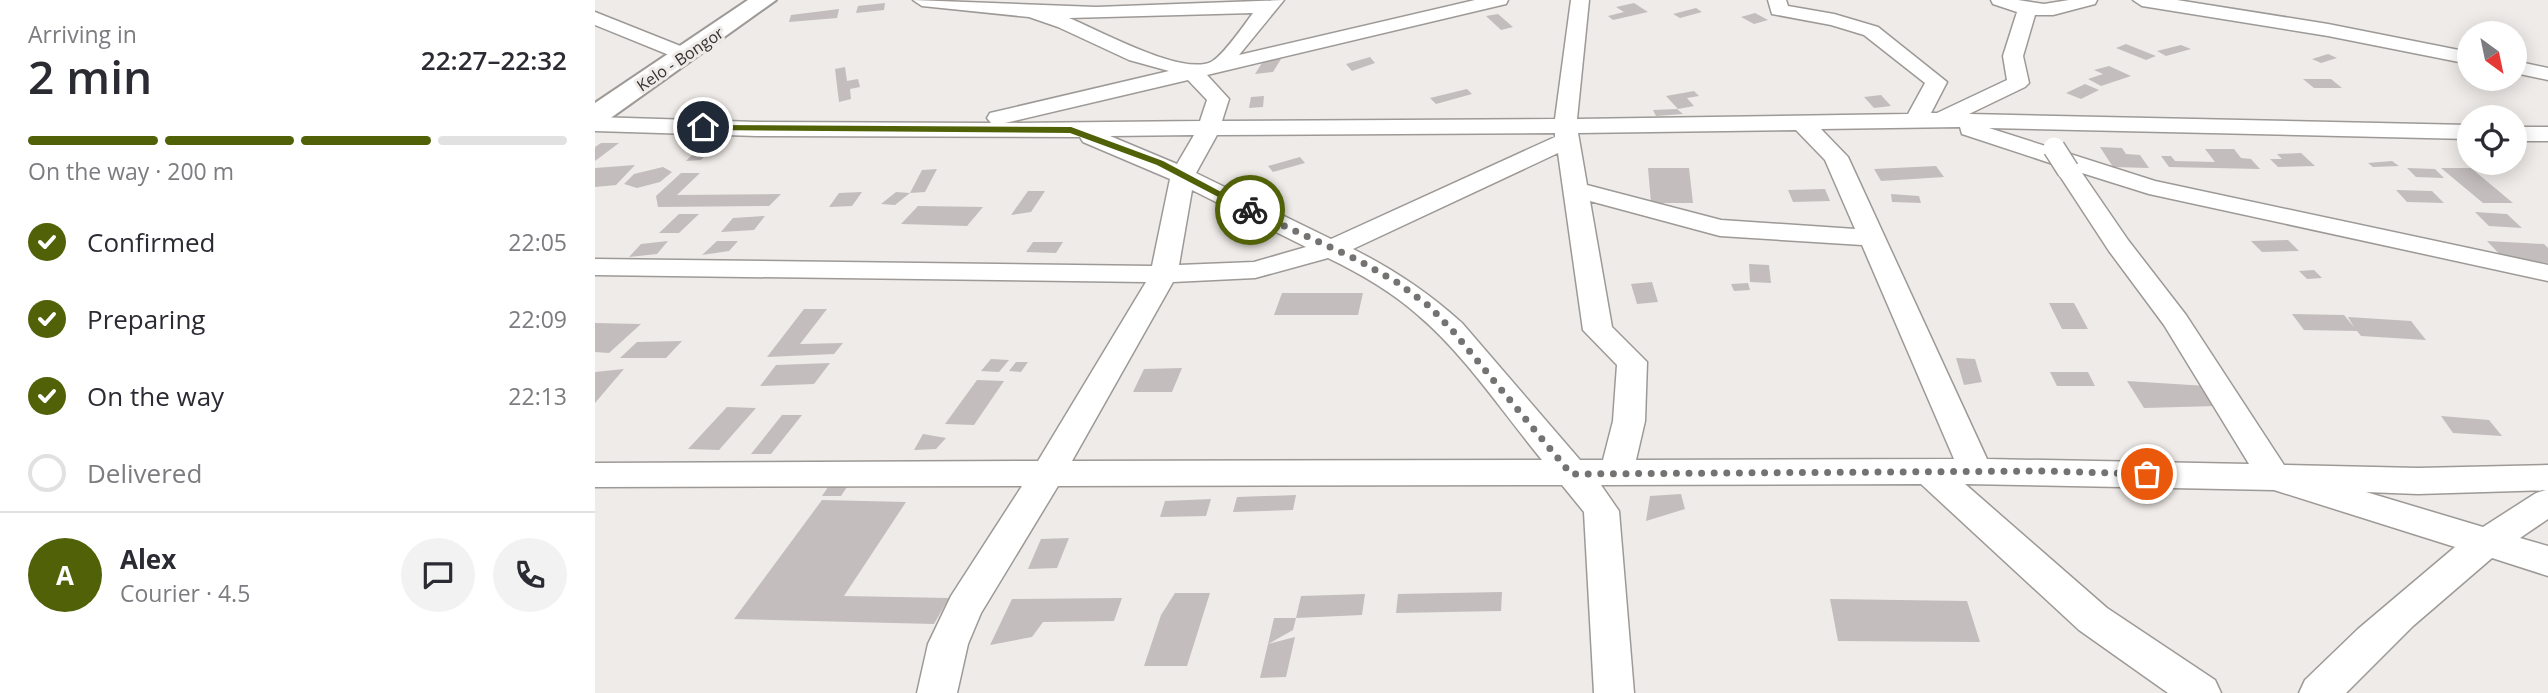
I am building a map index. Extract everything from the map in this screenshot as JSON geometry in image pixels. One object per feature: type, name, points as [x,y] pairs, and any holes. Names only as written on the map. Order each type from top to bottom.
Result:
[{"type":"highway","name":"Kelo - Bongor","points":[[595,116],[764,0]]},
{"type":"street","points":[[922,0],[1025,9],[1177,12],[1273,3]]},
{"type":"street","points":[[1343,35],[1410,0]]},
{"type":"street","points":[[957,128],[1499,0]]},
{"type":"street","points":[[1580,0],[1566,133],[1598,330],[1632,362],[1629,421],[1616,473]]},
{"type":"street","points":[[1777,0],[1779,10],[1834,20],[1871,31],[1936,82],[1928,120]]},
{"type":"street","points":[[2000,0],[2027,10],[2054,11],[2088,0]]},
{"type":"street","points":[[2142,0],[2177,3],[2457,56]]},
{"type":"street","points":[[1220,65],[1273,3]]},
{"type":"street","points":[[937,693],[948,644],[965,607],[1048,474],[1164,274],[1183,174],[1209,128],[1218,99],[1191,71],[1136,56],[1065,23],[1025,9]]},
{"type":"street","points":[[1928,120],[2018,83],[2013,56],[2027,10]]},
{"type":"street","points":[[595,18],[686,55]]},
{"type":"street","points":[[595,36],[618,28]]},
{"type":"street","points":[[2527,70],[2548,74]]},
{"type":"street","points":[[1928,120],[2149,187],[2548,273]]},
{"type":"street","points":[[595,124],[757,129],[1209,128],[1566,133],[1928,120],[2457,132]]},
{"type":"street","points":[[2037,122],[2118,246],[2176,321],[2274,477],[2548,561]]},
{"type":"street","points":[[1802,123],[1836,157],[1976,471]]},
{"type":"street","points":[[1071,130],[1118,146],[1183,174],[1277,223],[1334,248],[1398,283],[1429,306],[1594,500],[1601,512],[1614,693]]},
{"type":"street","points":[[595,267],[1164,274],[1255,270],[1334,248],[1566,133]]},
{"type":"street","points":[[2527,134],[2548,134]]},
{"type":"street","points":[[1575,189],[1720,228],[1872,238]]},
{"type":"street","points":[[1929,471],[2093,619],[2201,693]]},
{"type":"street","points":[[595,475],[1976,471],[2418,481],[2548,477]]},
{"type":"street","points":[[2319,693],[2390,621],[2509,525],[2548,502]]},
{"type":"building","points":[[885,3],[884,10],[856,13],[858,6]]},
{"type":"building","points":[[1634,3],[1648,12],[1613,20],[1608,16],[1624,12],[1616,7]]},
{"type":"building","points":[[1696,8],[1702,12],[1680,18],[1673,14]]},
{"type":"building","points":[[839,9],[837,18],[789,22],[791,15]]},
{"type":"building","points":[[1755,13],[1768,20],[1754,24],[1741,17]]},
{"type":"building","points":[[1498,14],[1513,27],[1501,30],[1486,16]]},
{"type":"building","points":[[2126,44],[2156,56],[2146,60],[2116,48]]},
{"type":"building","points":[[2181,45],[2191,49],[2166,56],[2157,51]]},
{"type":"building","points":[[2328,54],[2337,58],[2321,63],[2312,59]]},
{"type":"building","points":[[1370,57],[1375,63],[1352,71],[1346,64]]},
{"type":"building","points":[[1265,58],[1281,59],[1273,72],[1255,74]]},
{"type":"building","points":[[2109,66],[2131,76],[2101,86],[2088,79],[2103,74],[2094,70]]},
{"type":"building","points":[[845,67],[847,81],[858,79],[860,87],[850,89],[851,99],[839,102],[835,69]]},
{"type":"building","points":[[2303,79],[2331,79],[2342,88],[2314,88]]},
{"type":"building","points":[[2085,84],[2099,90],[2081,99],[2066,93]]},
{"type":"building","points":[[1467,89],[1472,94],[1436,104],[1430,98]]},
{"type":"building","points":[[1694,91],[1699,96],[1687,98],[1694,106],[1678,109],[1666,96]]},
{"type":"building","points":[[1881,95],[1891,106],[1874,108],[1864,97]]},
{"type":"building","points":[[1264,96],[1263,107],[1249,108],[1251,97]]},
{"type":"building","points":[[1677,109],[1683,114],[1656,116],[1653,110]]},
{"type":"building","points":[[601,143],[619,143],[595,161],[595,147]]},
{"type":"building","points":[[718,143],[701,160],[686,161],[703,144]]},
{"type":"building","points":[[2100,147],[2122,148],[2126,154],[2140,155],[2149,168],[2113,167]]},
{"type":"building","points":[[2205,149],[2234,149],[2241,158],[2251,159],[2260,169],[2169,167],[2161,156],[2171,156],[2175,161],[2215,162]]},
{"type":"building","points":[[2301,153],[2315,166],[2278,167],[2270,159],[2282,159],[2277,154]]},
{"type":"building","points":[[1300,157],[1305,163],[1273,172],[1268,166]]},
{"type":"building","points":[[2392,161],[2399,166],[2373,167],[2368,163]]},
{"type":"building","points":[[635,165],[616,185],[595,187],[595,168]]},
{"type":"building","points":[[1936,166],[1944,177],[1881,181],[1874,169]]},
{"type":"building","points":[[663,167],[672,172],[660,182],[637,188],[624,184],[634,174]]},
{"type":"building","points":[[1648,168],[1689,168],[1693,203],[1651,203]]},
{"type":"building","points":[[2407,168],[2435,169],[2444,178],[2416,177]]},
{"type":"building","points":[[2441,168],[2457,168],[2457,175],[2479,175],[2513,203],[2483,203]]},
{"type":"building","points":[[937,169],[925,192],[910,193],[922,170]]},
{"type":"building","points":[[681,173],[700,173],[677,195],[781,194],[769,206],[658,207],[656,196]]},
{"type":"building","points":[[1825,189],[1830,201],[1793,202],[1788,190]]},
{"type":"building","points":[[2396,190],[2432,191],[2444,203],[2407,202]]},
{"type":"building","points":[[1028,191],[1045,191],[1031,212],[1011,215]]},
{"type":"building","points":[[862,192],[852,206],[829,207],[839,193]]},
{"type":"building","points":[[896,192],[910,193],[895,205],[881,204]]},
{"type":"building","points":[[1258,194],[1271,204],[1260,209],[1247,199]]},
{"type":"building","points":[[1891,194],[1919,196],[1921,203],[1892,202]]},
{"type":"building","points":[[918,206],[983,207],[967,226],[901,224]]},
{"type":"building","points":[[2475,212],[2507,214],[2522,228],[2489,226]]},
{"type":"building","points":[[679,214],[699,214],[679,233],[659,233]]},
{"type":"building","points":[[765,216],[754,230],[721,232],[733,218]]},
{"type":"building","points":[[2288,240],[2299,251],[2262,252],[2251,241]]},
{"type":"building","points":[[668,241],[657,254],[629,257],[641,244]]},
{"type":"building","points":[[717,241],[738,241],[729,251],[702,255]]},
{"type":"building","points":[[2487,241],[2544,244],[2548,248],[2548,263],[2506,261]]},
{"type":"building","points":[[1033,242],[1063,242],[1056,253],[1026,252]]},
{"type":"building","points":[[1749,264],[1769,265],[1771,283],[1750,282]]},
{"type":"building","points":[[2314,270],[2322,278],[2307,279],[2299,271]]},
{"type":"building","points":[[1652,282],[1658,302],[1637,304],[1631,284]]},
{"type":"building","points":[[1748,283],[1750,290],[1734,291],[1731,284]]},
{"type":"building","points":[[1282,293],[1363,293],[1358,315],[1274,315]]},
{"type":"building","points":[[2049,303],[2074,303],[2088,329],[2062,329]]},
{"type":"building","points":[[804,309],[827,309],[800,344],[843,343],[834,354],[767,357]]},
{"type":"building","points":[[2292,314],[2344,315],[2354,327],[2348,317],[2411,321],[2426,340],[2361,336],[2357,331],[2304,330]]},
{"type":"building","points":[[595,323],[641,324],[609,353],[595,352]]},
{"type":"building","points":[[682,341],[666,358],[620,358],[637,342]]},
{"type":"building","points":[[1956,358],[1975,359],[1982,382],[1964,385]]},
{"type":"building","points":[[991,359],[1009,360],[999,372],[981,371]]},
{"type":"building","points":[[1016,362],[1028,362],[1021,372],[1009,371]]},
{"type":"building","points":[[830,363],[814,384],[760,386],[776,365]]},
{"type":"building","points":[[1182,368],[1172,392],[1133,392],[1144,369]]},
{"type":"building","points":[[624,369],[595,403],[595,372]]},
{"type":"building","points":[[2050,372],[2088,372],[2095,386],[2057,386]]},
{"type":"building","points":[[977,380],[1004,381],[974,425],[945,424]]},
{"type":"building","points":[[2127,381],[2207,386],[2216,406],[2144,408]]},
{"type":"building","points":[[727,407],[756,408],[719,450],[688,449]]},
{"type":"building","points":[[782,415],[802,415],[771,454],[751,454]]},
{"type":"building","points":[[2441,416],[2489,420],[2502,436],[2453,433]]},
{"type":"building","points":[[923,434],[946,438],[936,449],[914,450]]},
{"type":"building","points":[[828,487],[847,487],[841,496],[822,496]]},
{"type":"building","points":[[1681,494],[1685,509],[1646,521],[1650,496]]},
{"type":"building","points":[[1296,495],[1293,510],[1233,512],[1237,497]]},
{"type":"building","points":[[1211,499],[1206,516],[1160,517],[1165,501]]},
{"type":"building","points":[[822,500],[906,502],[844,596],[949,598],[934,624],[734,619]]},
{"type":"building","points":[[1069,538],[1057,568],[1028,569],[1041,539]]},
{"type":"building","points":[[1502,592],[1501,611],[1396,613],[1398,594]]},
{"type":"building","points":[[1175,593],[1210,593],[1187,666],[1144,666],[1161,615]]},
{"type":"building","points":[[1365,594],[1362,615],[1296,618],[1301,596]]},
{"type":"building","points":[[1122,598],[1114,621],[1043,622],[1032,637],[990,645],[1012,599]]},
{"type":"building","points":[[1830,599],[1967,601],[1980,642],[1838,641]]},
{"type":"building","points":[[1274,618],[1296,618],[1293,630],[1268,644]]},
{"type":"building","points":[[1295,637],[1286,677],[1260,678],[1268,644]]},
{"type":"way so far","points":[[1250,210],[1358,260],[1398,283],[1429,306],[1571,474],[2045,471],[2147,474]]},
{"type":"route","points":[[703,127],[1071,130],[1160,163],[1250,210]]}]
